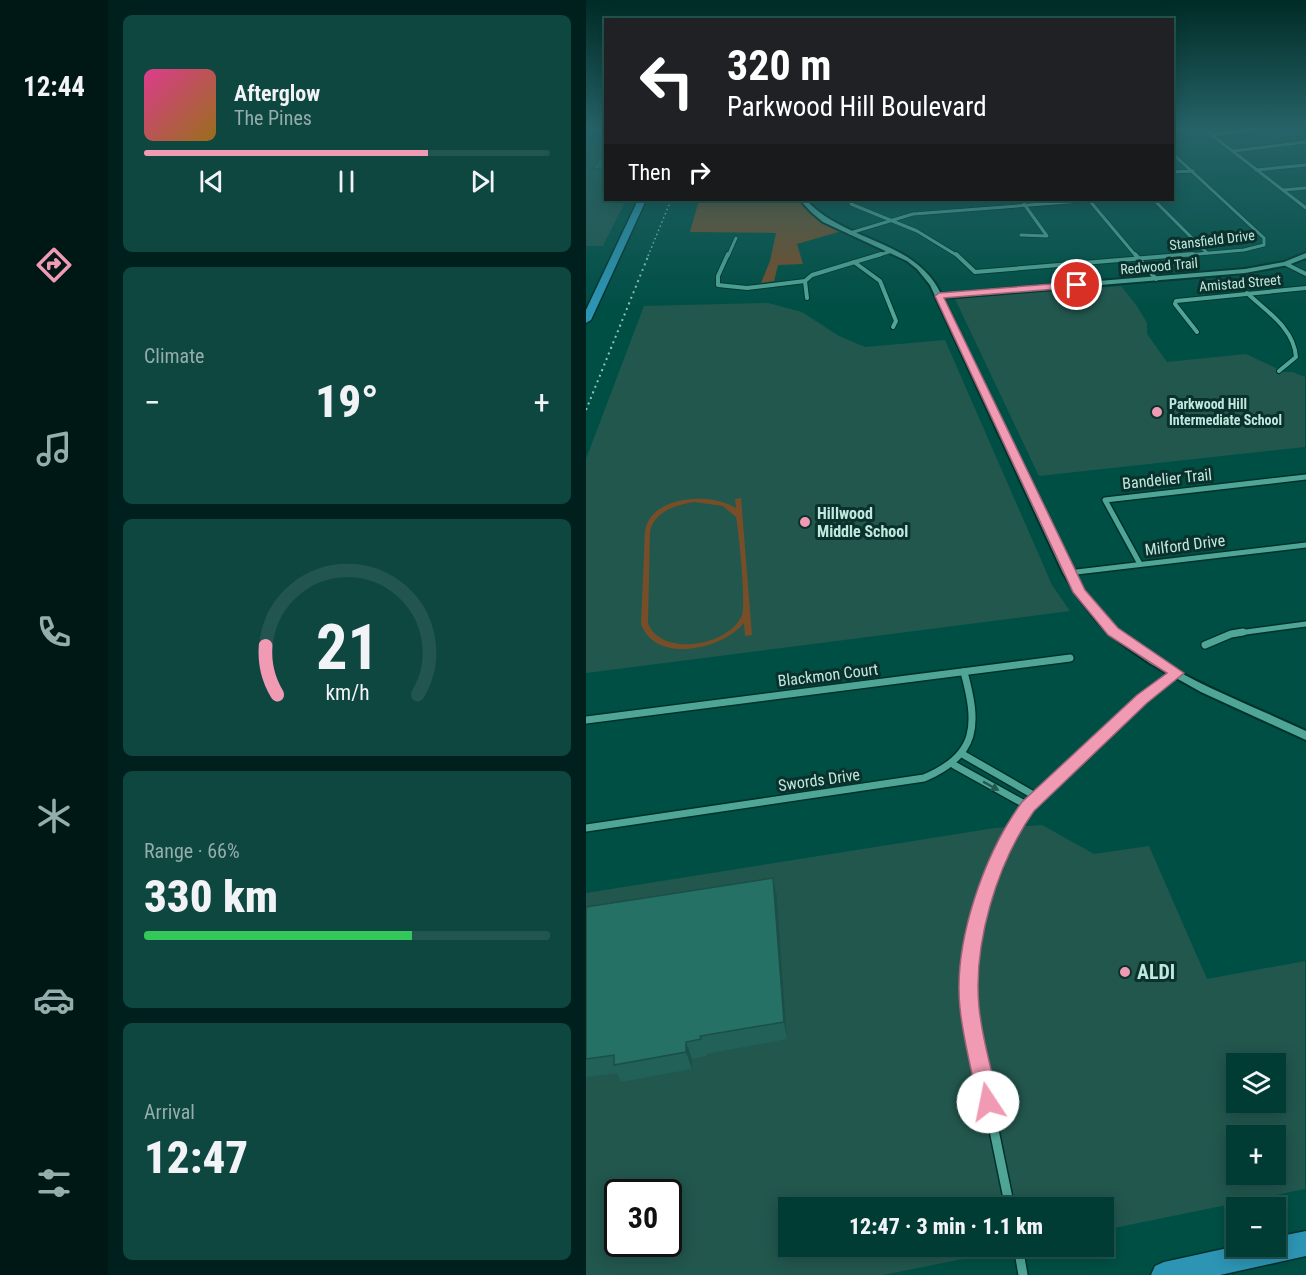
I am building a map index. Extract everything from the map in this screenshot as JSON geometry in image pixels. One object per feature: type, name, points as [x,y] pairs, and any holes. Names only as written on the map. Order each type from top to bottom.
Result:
[{"type":"main road","points":[[586,320],[642,201]]},
{"type":"main road","points":[[1164,1275],[1306,1243]]},
{"type":"street","name":"Stansfield Drive","points":[[886,220],[946,247],[967,262],[975,272],[1254,249],[1265,242],[1211,188]]},
{"type":"street","points":[[1282,190],[1300,188]]},
{"type":"street","points":[[1282,190],[1306,208]]},
{"type":"street","points":[[804,201],[819,216],[890,250],[921,270],[939,296],[1068,573],[1095,613],[1113,631],[1177,673],[1306,736]]},
{"type":"street","points":[[850,232],[913,214],[1073,201]]},
{"type":"street","points":[[1090,201],[1156,279]]},
{"type":"street","points":[[1155,201],[1207,253]]},
{"type":"street","points":[[851,202],[886,220]]},
{"type":"street","points":[[1021,235],[1046,236],[1024,204]]},
{"type":"street","points":[[736,238],[718,276],[718,285],[747,288],[805,281],[822,271],[890,250]]},
{"type":"street","name":"Redwood Trail","points":[[939,296],[1245,272],[1286,264],[1306,255]]},
{"type":"street","points":[[856,261],[880,281],[894,312],[896,324],[893,327]]},
{"type":"street","points":[[1286,264],[1306,274]]},
{"type":"street","points":[[805,281],[807,298]]},
{"type":"street","name":"Amistad Street","points":[[1196,332],[1195,327],[1175,304],[1176,301],[1306,288]]},
{"type":"street","points":[[1247,293],[1288,335],[1297,351],[1296,357],[1279,371]]},
{"type":"street","points":[[1296,357],[1306,359]]},
{"type":"street","name":"Bandelier Trail","points":[[1140,564],[1105,500],[1306,477]]},
{"type":"street","name":"Milford Drive","points":[[1068,573],[1306,545]]},
{"type":"street","points":[[1205,645],[1231,634],[1306,624]]},
{"type":"street","name":"Blackmon Court","points":[[588,719],[1070,658]]},
{"type":"street","name":"Swords Drive","points":[[586,828],[924,778],[954,765],[964,755],[973,732],[973,704],[964,672]]},
{"type":"street","points":[[1008,1197],[969,1006],[972,952],[977,919],[991,876],[1013,827],[1028,806],[1142,699],[1177,673]]},
{"type":"street","points":[[964,755],[1037,797]]},
{"type":"street","points":[[954,765],[1028,806]]},
{"type":"street","points":[[1020,1257],[1023,1275]]},
{"type":"shaded area","points":[[586,188],[604,188],[604,201],[626,201],[603,246],[586,246]]},
{"type":"shaded area","points":[[699,201],[798,201],[819,219],[842,231],[797,244],[803,264],[778,265],[774,281],[761,283],[770,261],[776,233],[690,232]]},
{"type":"shaded area","name":"Parkwood Hill Intermediate School","points":[[1121,286],[1137,306],[1147,323],[1147,334],[1167,362],[1246,354],[1284,372],[1293,372],[1305,377],[1305,447],[1039,476],[955,299]]},
{"type":"shaded area","name":"Hillwood Middle School","points":[[768,303],[802,312],[839,336],[865,347],[945,340],[1052,585],[1070,611],[586,673],[586,459],[644,306]]},
{"type":"shaded area","points":[[741,498],[752,635],[745,636],[744,623],[721,640],[706,646],[675,649],[660,645],[649,637],[641,624],[645,531],[650,519],[658,510],[683,500],[712,500],[736,508],[735,499]],"holes":[[[694,502],[723,506],[736,517],[743,583],[742,615],[735,626],[710,640],[695,644],[666,641],[655,634],[648,623],[650,531],[656,518],[680,505]]]},
{"type":"shaded area","points":[[1042,825],[1094,854],[1149,846],[1207,979],[1305,961],[1305,1189],[1266,1197],[1226,1197],[1226,1205],[1114,1228],[1114,1197],[778,1197],[778,1257],[973,1257],[883,1275],[586,1275],[586,893],[995,828]]},
{"type":"building","points":[[773,878],[784,1022],[700,1036],[701,1039],[686,1042],[686,1052],[614,1065],[614,1055],[586,1059],[586,907]]},
{"type":"railway","points":[[648,256],[671,201]]},
{"type":"railway","points":[[586,410],[649,254]]},
{"type":"place","name":"Parkwood Hill Intermediate School","points":[[1157,412]]},
{"type":"place","name":"Hillwood Middle School","points":[[805,522]]},
{"type":"place","name":"ALDI","points":[[1125,972]]},
{"type":"route","points":[[988,1102],[969,1006],[972,952],[977,919],[991,876],[1013,827],[1028,806],[1142,699],[1177,673],[1144,654],[1113,631],[1079,592],[1068,573],[939,296],[1077,285]]}]
